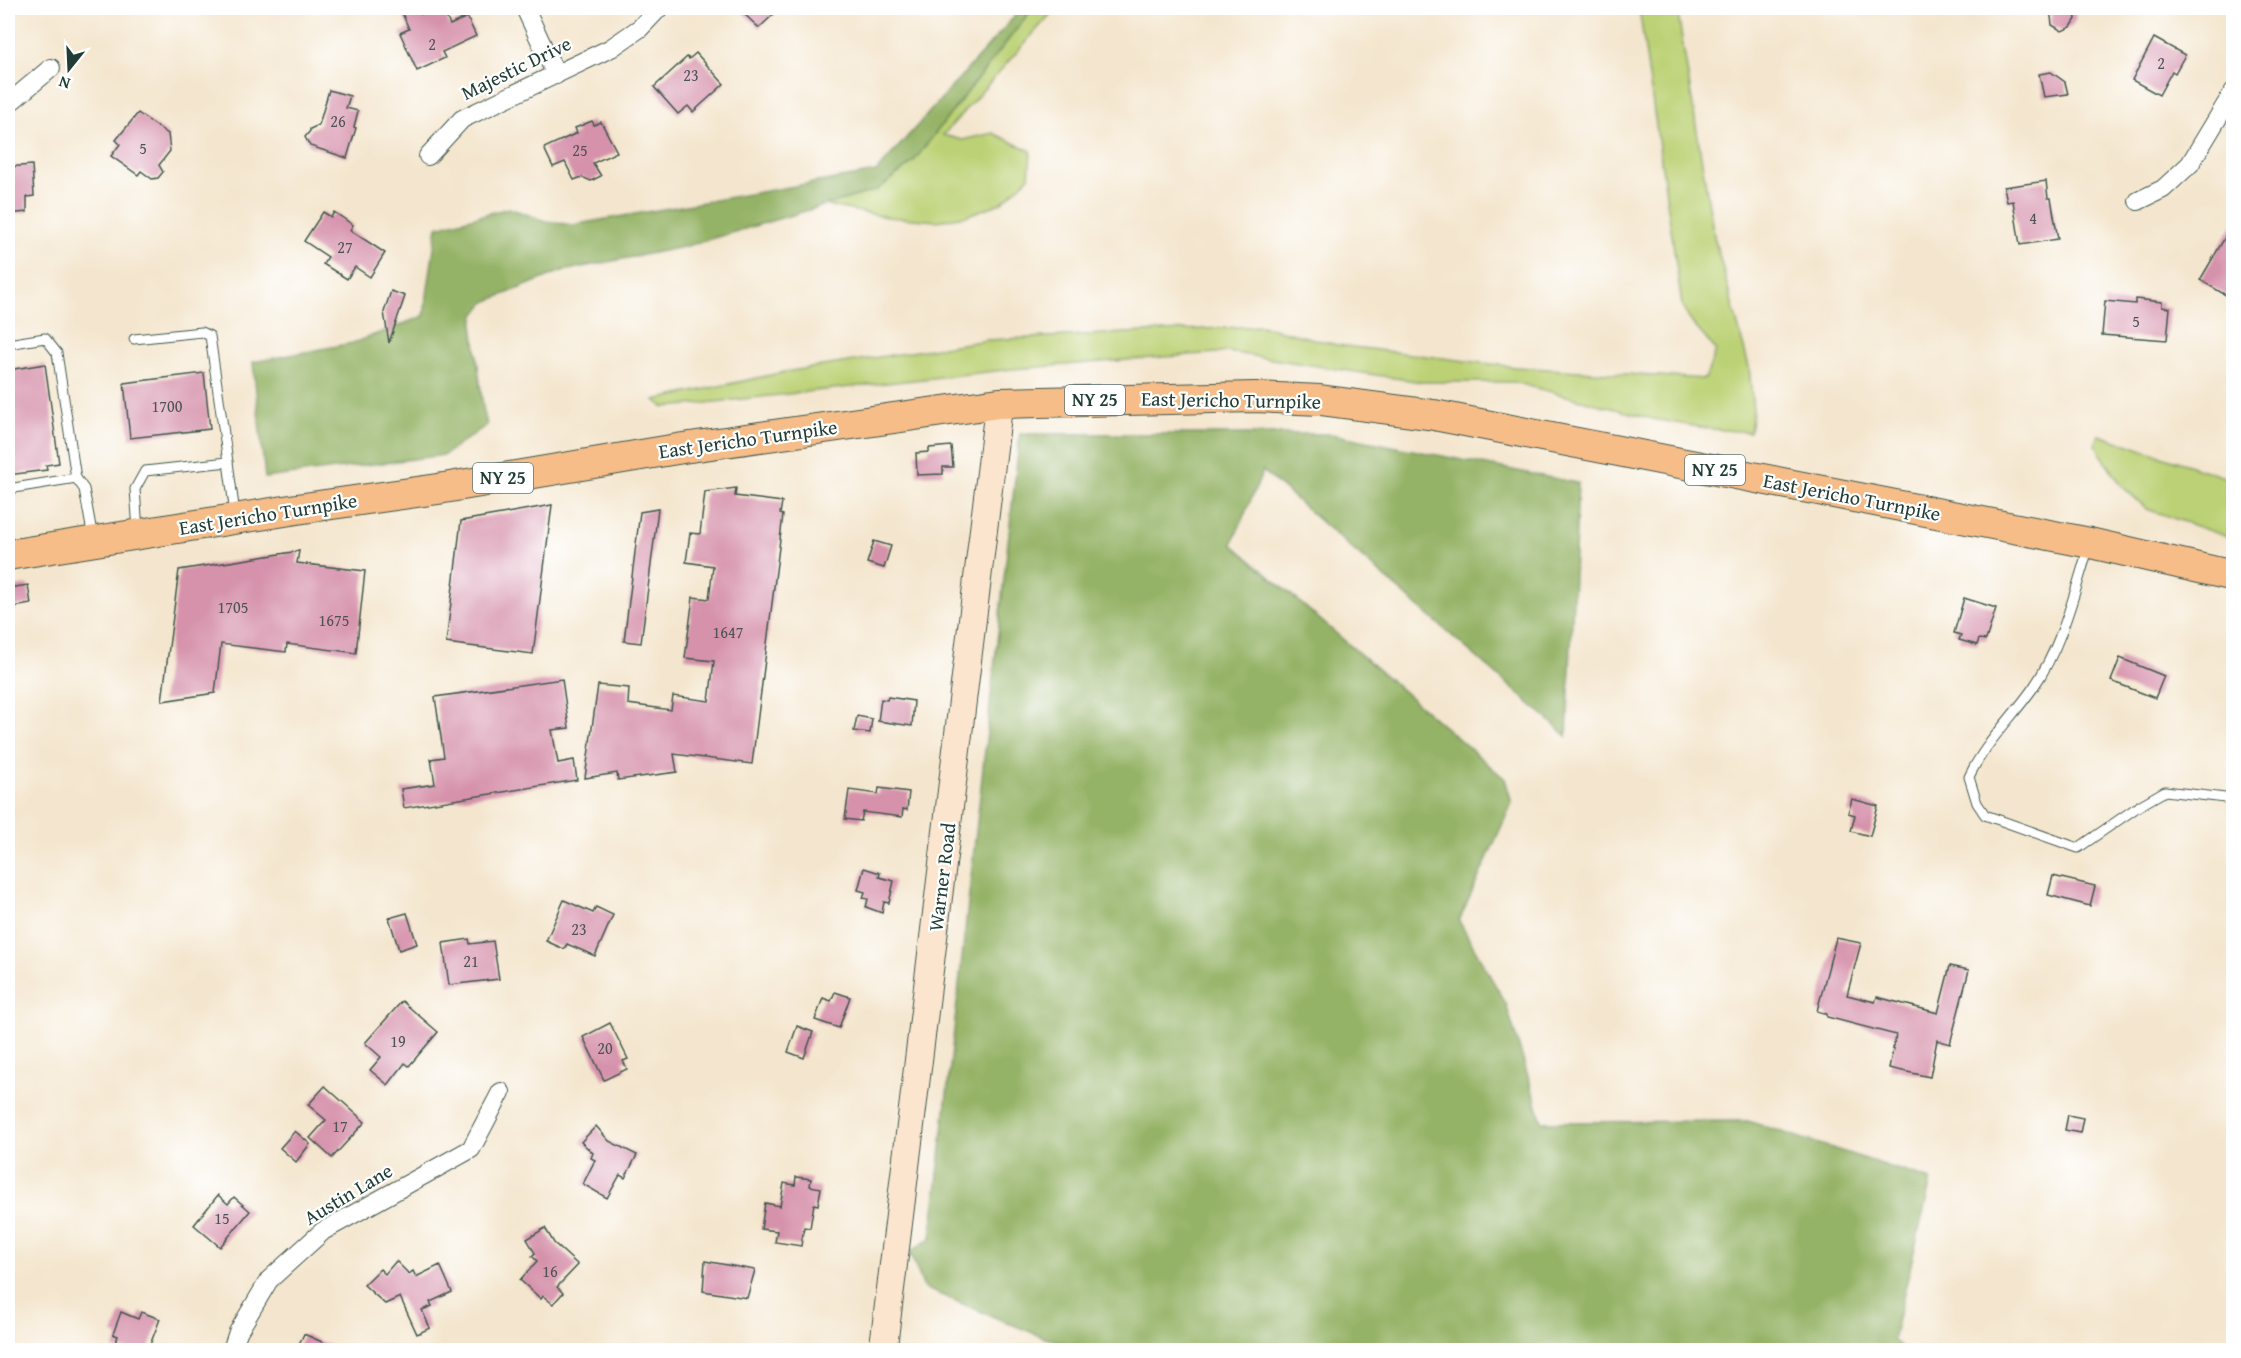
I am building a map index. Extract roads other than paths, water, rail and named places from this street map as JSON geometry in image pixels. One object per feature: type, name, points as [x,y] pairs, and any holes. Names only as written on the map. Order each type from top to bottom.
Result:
[{"type":"main road","name":"East Jericho Turnpike","points":[[8,555],[438,489],[683,448],[999,403],[1191,397],[1320,400],[1434,415],[2090,543],[2234,576]]},
{"type":"street","points":[[525,8],[556,75]]},
{"type":"street","name":"Majestic Drive","points":[[428,156],[462,119],[611,48],[640,28],[659,8]]},
{"type":"street","points":[[8,102],[51,68]]},
{"type":"street","points":[[2138,201],[2163,189],[2190,164],[2234,91]]},
{"type":"street","name":"Warner Road","points":[[883,1350],[999,403]]},
{"type":"street","name":"Austin Lane","points":[[232,1350],[238,1332],[269,1280],[323,1231],[471,1149],[501,1092]]},
{"type":"lane","points":[[134,339],[202,332],[210,336],[236,519]]},
{"type":"lane","points":[[8,344],[45,338],[57,353],[76,478],[84,489],[93,541]]},
{"type":"lane","points":[[139,534],[135,489],[145,471],[228,462]]},
{"type":"lane","points":[[8,489],[76,478]]},
{"type":"lane","points":[[2090,543],[2064,628],[2035,686],[1976,761],[1969,777],[1977,803],[1985,814],[2078,848],[2165,791],[2234,799]]}]
